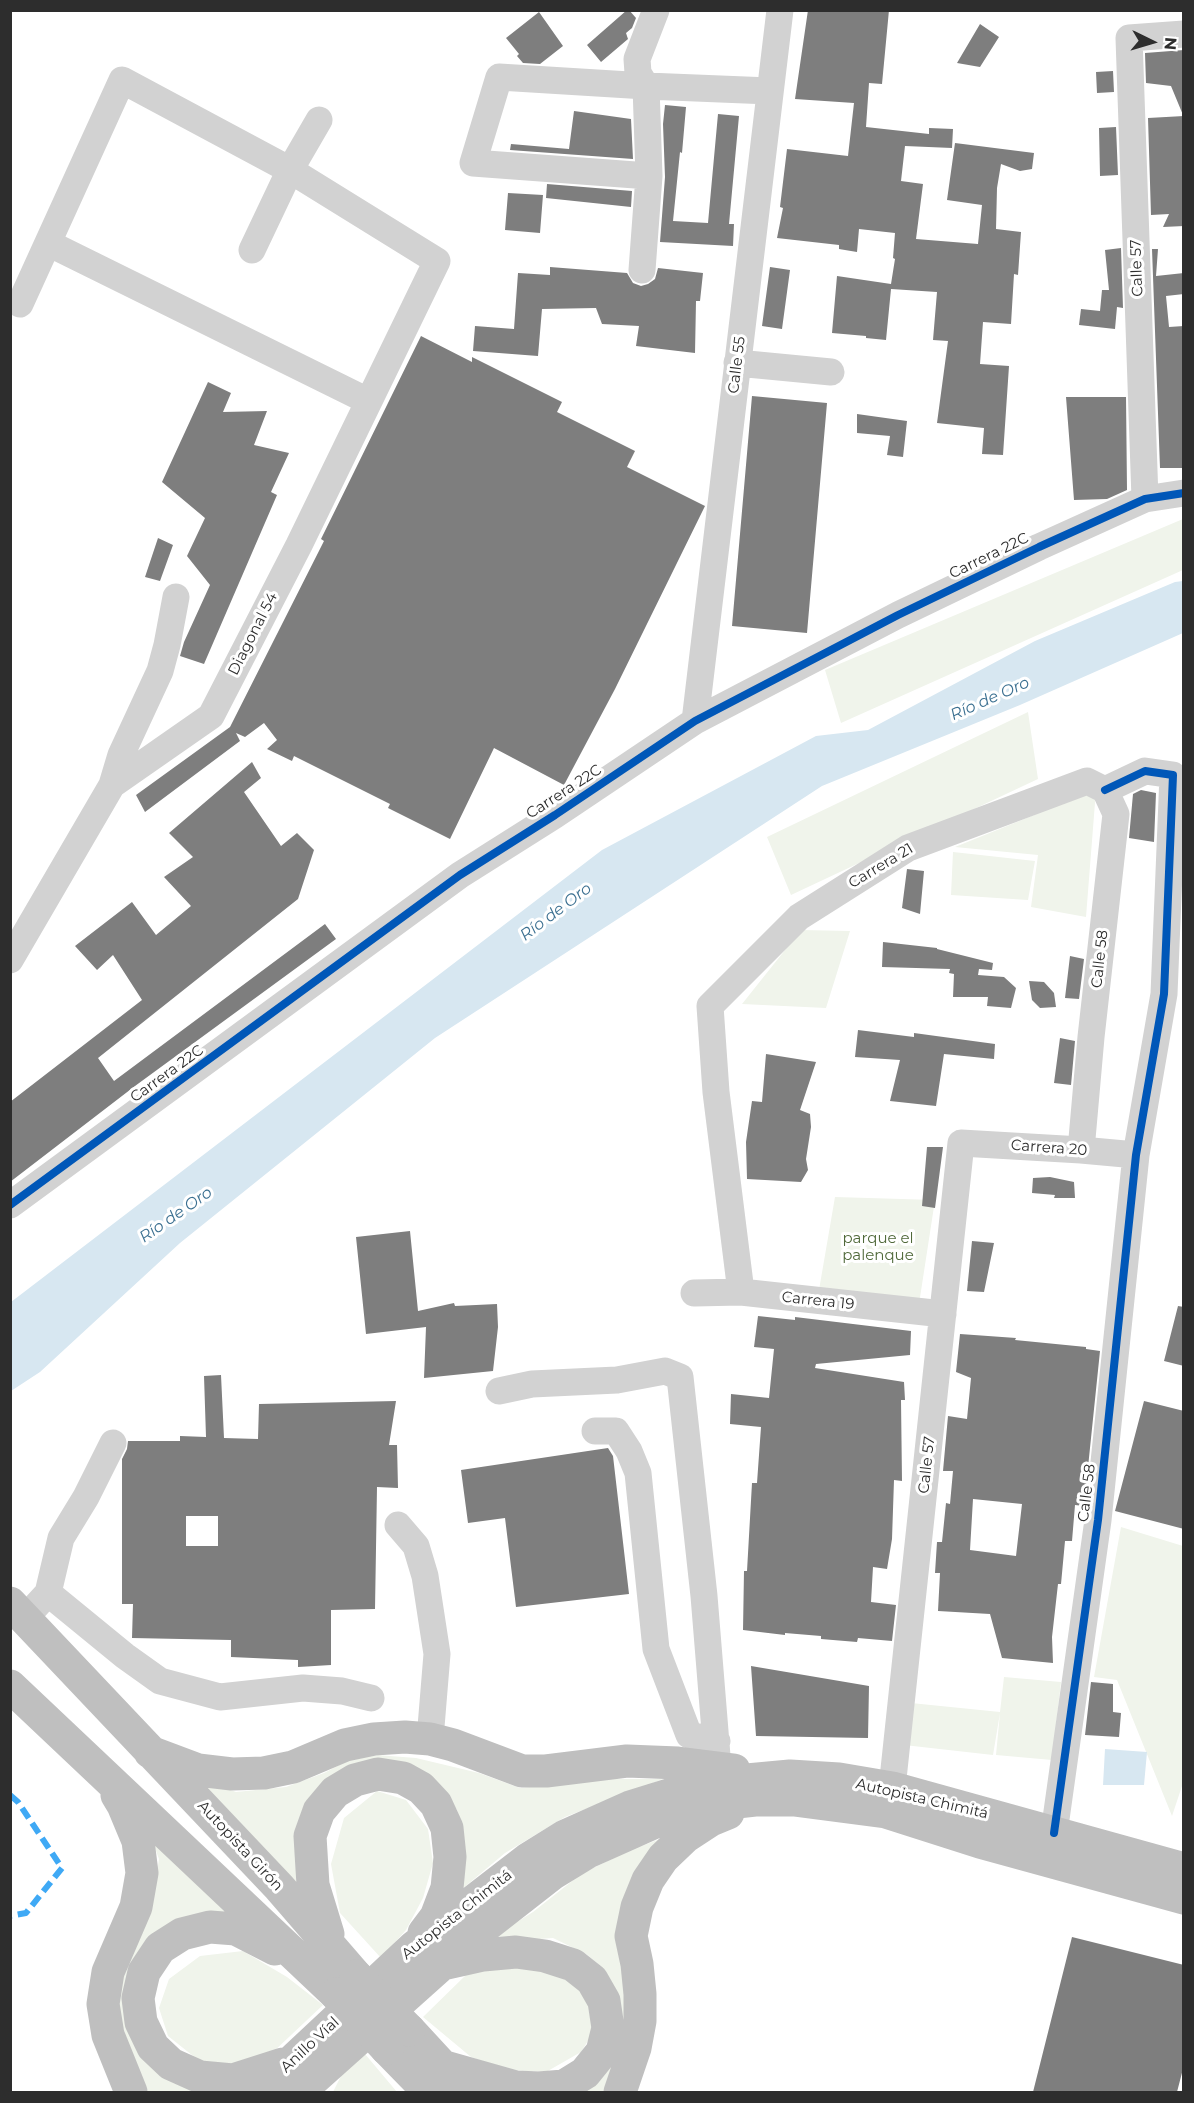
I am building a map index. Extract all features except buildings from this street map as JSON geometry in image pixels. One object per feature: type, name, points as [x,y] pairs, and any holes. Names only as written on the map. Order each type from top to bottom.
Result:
[{"type":"highway","name":"Autopista Girón","points":[[18,1611],[271,1878],[322,1959]]},
{"type":"highway","name":"Autopista Girón","points":[[13,1695],[322,1959],[372,2011],[431,2085],[466,2092]]},
{"type":"highway","points":[[150,1752],[198,1770],[243,1774],[264,1773],[293,1767],[345,1745],[374,1739],[405,1737],[430,1739],[453,1745],[522,1771],[546,1771],[627,1761],[678,1763],[717,1755],[790,1776]]},
{"type":"highway","points":[[97,1766],[123,1805],[138,1841],[142,1873],[136,1907],[108,1972],[103,2004],[108,2035],[130,2092]]},
{"type":"highway","points":[[307,2079],[233,2080],[200,2077],[171,2064],[153,2047],[141,2022],[138,1998],[144,1972],[160,1948],[182,1934],[210,1927],[236,1929],[322,1959],[313,1886],[310,1836],[319,1811],[335,1791],[355,1780],[378,1774],[403,1778],[421,1788],[436,1804],[447,1828],[450,1857],[447,1888],[436,1917],[414,1947]]},
{"type":"highway","name":"Autopista Chimitá","points":[[372,2011],[414,1947],[528,1859],[565,1836],[630,1807],[704,1784],[790,1776],[839,1779],[892,1788],[1184,1869]]},
{"type":"highway","name":"Autopista Chimitá","points":[[372,2011],[441,1965],[516,1900],[588,1852],[662,1819],[710,1805],[755,1800],[794,1800],[886,1812],[980,1842],[1184,1898]]},
{"type":"highway","points":[[620,2092],[635,2048],[639,2021],[640,1994],[631,1936],[637,1907],[648,1880],[663,1858],[685,1837],[711,1820],[755,1800]]},
{"type":"highway","points":[[431,2085],[539,2088],[564,2086],[585,2073],[602,2052],[608,2028],[604,2001],[592,1980],[573,1965],[545,1956],[516,1952],[483,1955],[441,1965]]},
{"type":"highway","name":"Anillo Víal","points":[[259,2092],[307,2079],[372,2011]]},
{"type":"street","points":[[642,270],[649,176],[646,86],[638,73],[637,59],[656,10]]},
{"type":"street","name":"Calle 55","points":[[695,721],[780,10]]},
{"type":"street","name":"Calle 57","points":[[1145,499],[1129,38],[1184,34]]},
{"type":"street","points":[[649,176],[473,163],[499,77],[770,91]]},
{"type":"street","points":[[20,304],[122,80],[290,170]]},
{"type":"street","points":[[252,250],[290,170],[320,120]]},
{"type":"street","name":"Diagonal 54","points":[[10,960],[112,785],[211,716],[298,545],[437,261],[290,170]]},
{"type":"street","points":[[48,243],[368,401]]},
{"type":"street","points":[[737,363],[831,372]]},
{"type":"street","name":"Carrera 22C","points":[[10,1206],[460,875],[555,815],[695,721],[898,615],[1039,547],[1145,499],[1184,493]]},
{"type":"street","points":[[112,785],[121,755],[160,671],[176,597]]},
{"type":"street","name":"Carrera 21","points":[[741,1292],[716,1092],[710,1006],[799,917],[908,848],[1145,771],[1173,775],[1164,994],[1136,1155]]},
{"type":"street","name":"Calle 58","points":[[1081,1150],[1116,814],[1096,786]]},
{"type":"street","name":"Calle 57","points":[[892,1788],[962,1143]]},
{"type":"street","name":"Carrera 20","points":[[962,1143],[1136,1155]]},
{"type":"street","name":"Calle 58","points":[[1054,1833],[1098,1520],[1136,1155]]},
{"type":"street","name":"Carrera 19","points":[[694,1293],[741,1292],[943,1314]]},
{"type":"street","points":[[499,1391],[532,1384],[617,1380],[665,1371],[680,1377],[704,1596],[717,1755]]},
{"type":"street","points":[[595,1431],[616,1431],[629,1451],[638,1473],[656,1649],[689,1736],[717,1755]]},
{"type":"street","points":[[18,1611],[48,1593],[61,1538],[86,1497],[113,1443]]},
{"type":"street","points":[[398,1525],[416,1546],[425,1576],[437,1654],[430,1739]]},
{"type":"street","points":[[48,1593],[125,1656],[160,1681],[220,1697],[303,1688],[342,1691],[371,1698]]},
{"type":"green space","points":[[1183,519],[1183,570],[841,723],[825,670]]},
{"type":"green space","points":[[1028,712],[1038,779],[791,895],[767,837]]},
{"type":"green space","points":[[1096,790],[1086,917],[1031,907],[1038,855],[955,847]]},
{"type":"green space","points":[[953,852],[1035,861],[1028,900],[951,895]]},
{"type":"green space","points":[[801,930],[850,931],[826,1008],[742,1004]]},
{"type":"green space","name":"parque el palenque","points":[[835,1197],[935,1200],[919,1304],[819,1290]]},
{"type":"green space","points":[[1121,1527],[1183,1546],[1184,1780],[1172,1816],[1117,1680],[1094,1677]]},
{"type":"green space","points":[[1004,1677],[1061,1682],[1052,1760],[996,1755],[1000,1713],[993,1755],[904,1745],[911,1703],[1000,1712]]},
{"type":"green space","points":[[377,1755],[416,1758],[479,1773],[520,1788],[608,1779],[663,1779],[565,1817],[505,1853],[455,1895],[465,1845],[457,1810],[434,1782],[367,1769],[297,1850],[296,1883],[195,1777],[236,1792],[286,1787],[324,1773],[347,1761]]},
{"type":"green space","points":[[377,1791],[406,1800],[428,1829],[433,1863],[423,1898],[406,1930],[381,1958],[340,1913],[331,1864],[344,1818]]},
{"type":"green space","points":[[149,1832],[252,1926],[165,1929],[128,2015],[237,2092],[141,2092],[115,1998],[151,1910],[159,1859]]},
{"type":"green space","points":[[676,1833],[630,1986],[610,2092],[579,2092],[596,2080],[602,1967],[586,1954],[553,1938],[483,1943],[533,1912],[581,1874],[628,1851]]},
{"type":"green space","points":[[243,1951],[287,1977],[323,2005],[272,2053],[238,2065],[202,2063],[168,2036],[159,2008],[169,1979],[200,1956]]},
{"type":"green space","points":[[502,1964],[564,1976],[583,1988],[593,2015],[591,2036],[581,2052],[546,2072],[507,2070],[471,2057],[423,2017],[468,1973]]},
{"type":"green space","points":[[365,2054],[397,2092],[333,2092],[342,2074]]},
{"type":"water","name":"Río de Oro","points":[[1183,581],[1183,633],[1020,705],[822,786],[435,1038],[180,1243],[40,1372],[11,1391],[11,1302],[602,850],[816,736],[868,730],[1035,641],[1175,582]]},
{"type":"water","points":[[1105,1749],[1147,1752],[1144,1785],[1103,1785]]},
{"type":"marked path","points":[[10,1795],[18,1802],[62,1868],[26,1913],[10,1916]]},
{"type":"cycle path","points":[[10,1205],[460,875],[555,815],[695,721],[898,615],[1039,547],[1145,499],[1184,493]]},
{"type":"cycle path","points":[[1054,1833],[1098,1520],[1136,1155],[1164,994],[1173,775],[1145,771],[1105,790]]}]
